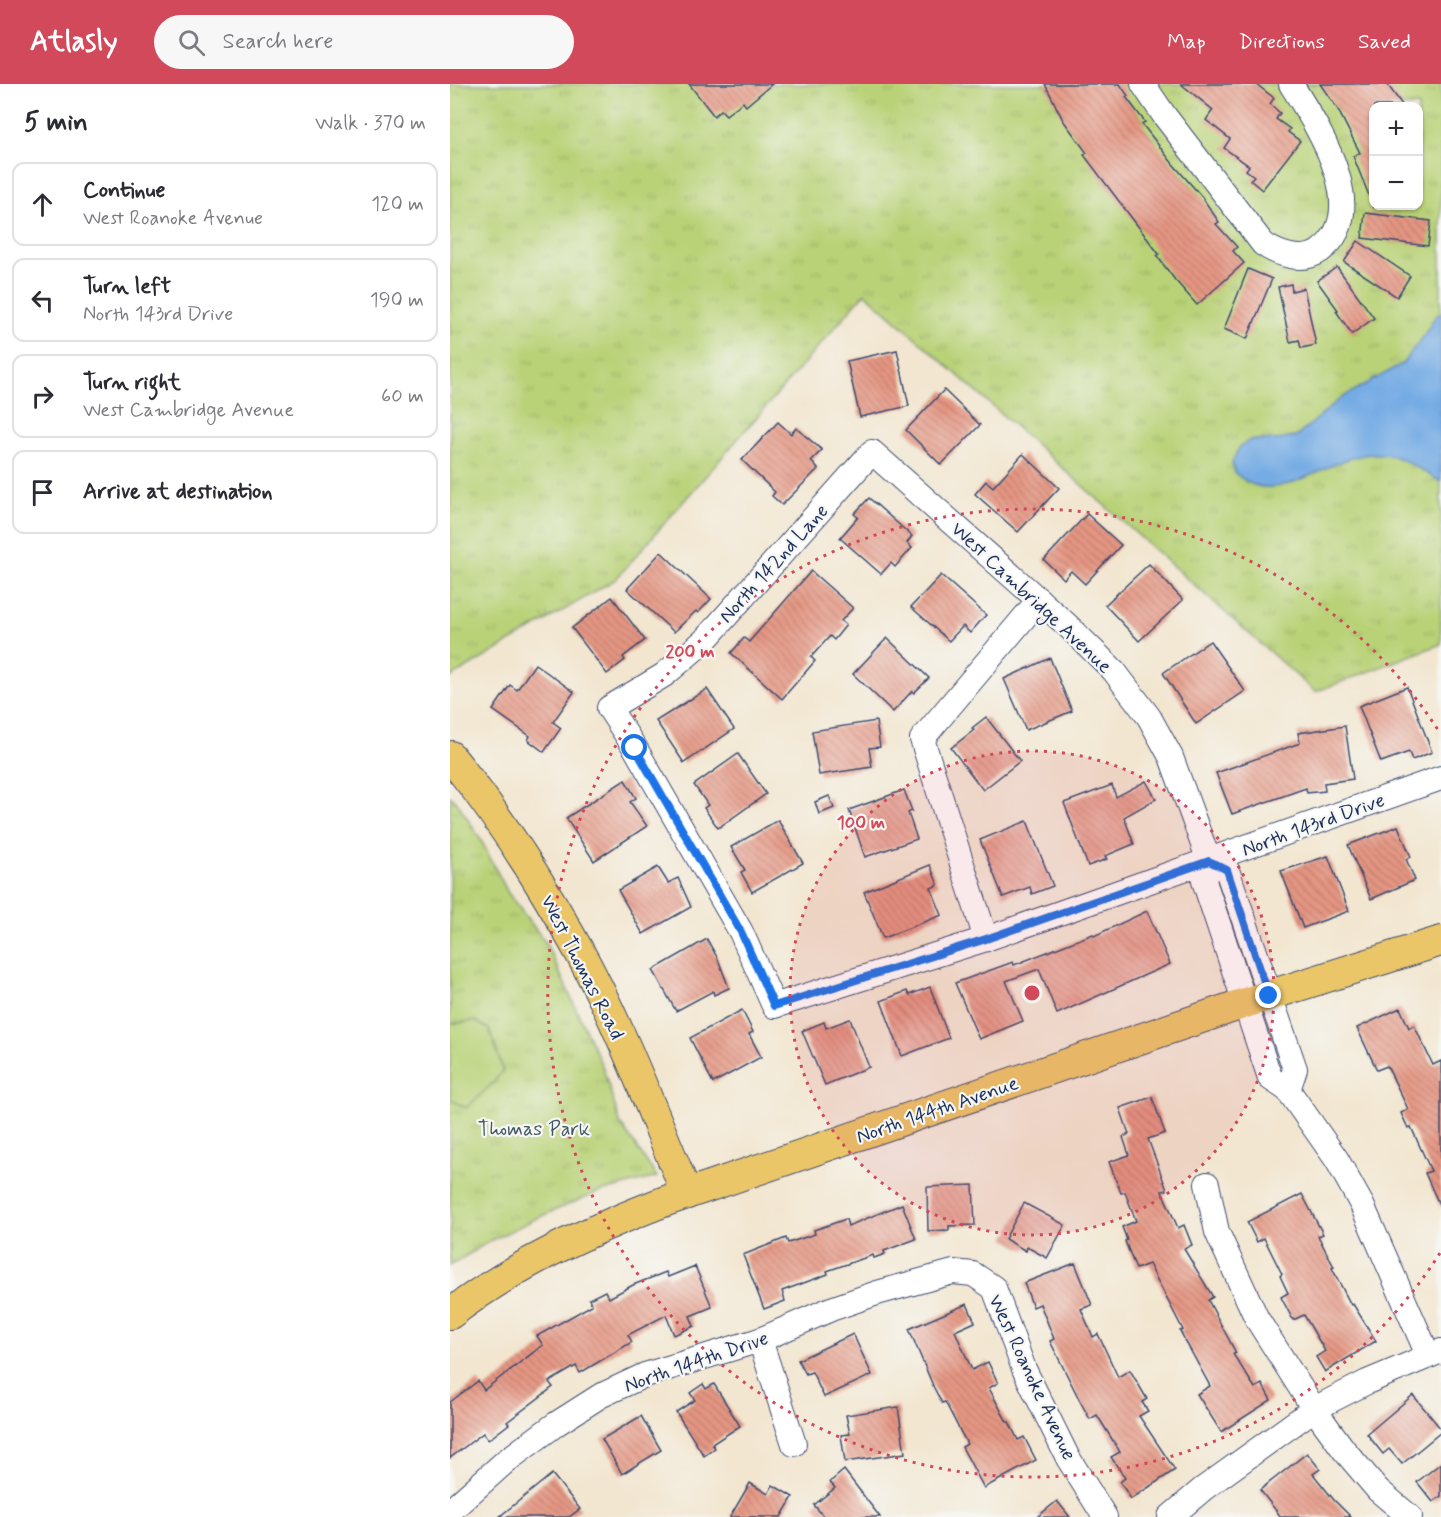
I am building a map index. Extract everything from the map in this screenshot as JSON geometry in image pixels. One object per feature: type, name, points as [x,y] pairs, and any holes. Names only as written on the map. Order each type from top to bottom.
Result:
[{"type":"main road","name":"West Thomas Road","points":[[450,756],[480,793],[535,875],[581,954],[617,1030],[687,1194]]},
{"type":"main road","name":"North 144th Avenue","points":[[450,1314],[481,1292],[568,1242],[617,1220],[1257,999],[1441,941]]},
{"type":"street","points":[[1143,84],[1263,244],[1274,252],[1299,257],[1317,253],[1329,243],[1337,231],[1343,207],[1337,176],[1325,141],[1291,84]]},
{"type":"street","name":"West Cambridge Avenue","points":[[872,452],[1039,600],[1114,671],[1149,717],[1171,757],[1209,861],[1204,881],[1217,917],[1257,999],[1295,1069],[1288,1089],[1337,1160],[1362,1205],[1434,1353]]},
{"type":"street","name":"North 142nd Lane","points":[[774,1006],[741,932],[635,748],[609,708],[664,675],[704,641],[872,452]]},
{"type":"street","points":[[986,939],[922,739],[1039,600]]},
{"type":"street","name":"North 143rd Drive","points":[[774,1006],[986,939],[1441,778]]},
{"type":"street","name":"West Cambridge Avenue","points":[[1209,861],[1227,870],[1240,910],[1257,999]]},
{"type":"street","points":[[1217,917],[1240,910]]},
{"type":"street","points":[[1207,1184],[1217,1232],[1257,1319],[1344,1450],[1378,1490],[1410,1517]]},
{"type":"street","name":"North 144th Drive","points":[[450,1511],[506,1461],[556,1424],[600,1396],[645,1375],[760,1340],[831,1309],[877,1293],[953,1272],[973,1274]]},
{"type":"street","name":"West Roanoke Avenue","points":[[973,1274],[994,1288],[1024,1369],[1068,1458],[1105,1517]]},
{"type":"street","points":[[760,1340],[794,1444]]},
{"type":"street","points":[[1170,1517],[1203,1489],[1314,1408],[1434,1353]]},
{"type":"green space","points":[[450,84],[1441,84],[1441,644],[1315,692],[865,293],[616,579],[450,678]]},
{"type":"green space","name":"Thomas Park","points":[[450,796],[459,805],[481,840],[508,893],[546,943],[603,1068],[620,1123],[657,1177],[596,1193],[539,1217],[488,1242],[450,1266]]},
{"type":"green space","points":[[475,1021],[489,1029],[503,1070],[494,1082],[466,1108],[450,1099],[450,1024]]},
{"type":"water","points":[[1441,312],[1441,482],[1405,461],[1382,454],[1349,459],[1285,485],[1269,487],[1254,485],[1235,473],[1232,462],[1239,448],[1250,440],[1279,440],[1297,436],[1341,398],[1402,364],[1435,317]]},
{"type":"building","points":[[689,84],[772,84],[746,106],[743,102],[726,115],[721,110],[714,116]]},
{"type":"building","points":[[1045,84],[1120,84],[1128,96],[1126,97],[1145,122],[1142,124],[1202,197],[1219,222],[1216,224],[1237,247],[1233,251],[1244,263],[1197,305],[1175,280],[1157,256],[1159,254],[1084,155],[1087,153],[1063,120]]},
{"type":"building","points":[[1181,84],[1256,84],[1274,98],[1270,104],[1280,113],[1276,119],[1290,129],[1288,132],[1300,141],[1262,190],[1250,180],[1254,176],[1246,170],[1249,166],[1224,148],[1230,139],[1206,120],[1213,110]]},
{"type":"building","points":[[1320,84],[1387,84],[1400,102],[1369,102],[1369,196],[1353,156],[1360,153],[1337,108]]},
{"type":"building","points":[[1365,213],[1431,221],[1428,246],[1362,238]]},
{"type":"building","points":[[1358,241],[1410,276],[1397,297],[1344,262]]},
{"type":"building","points":[[1337,267],[1374,318],[1352,334],[1317,281]]},
{"type":"building","points":[[1248,269],[1272,279],[1247,339],[1224,329]]},
{"type":"building","points":[[1291,284],[1292,291],[1304,288],[1316,345],[1301,348],[1299,340],[1290,342],[1278,287]]},
{"type":"building","points":[[897,350],[909,406],[860,417],[847,361]]},
{"type":"building","points":[[944,390],[980,425],[941,465],[906,430]]},
{"type":"building","points":[[778,422],[791,434],[796,428],[822,450],[811,461],[818,469],[782,505],[772,496],[775,492],[742,460]]},
{"type":"building","points":[[1023,454],[1059,488],[1018,532],[975,494],[986,481],[993,487]]},
{"type":"building","points":[[869,498],[912,536],[907,543],[912,548],[895,567],[891,563],[881,574],[840,538],[858,517],[854,514]]},
{"type":"building","points":[[1087,514],[1121,545],[1085,584],[1071,571],[1064,579],[1044,560]]},
{"type":"building","points":[[661,552],[711,599],[674,632],[627,589]]},
{"type":"building","points":[[1149,564],[1183,600],[1139,641],[1105,605]]},
{"type":"building","points":[[811,571],[853,608],[841,621],[846,625],[834,640],[830,636],[811,657],[815,661],[782,699],[731,653],[744,638],[749,642]]},
{"type":"building","points":[[941,575],[986,615],[970,633],[963,626],[949,641],[911,607]]},
{"type":"building","points":[[612,597],[645,640],[623,657],[625,660],[607,674],[572,628]]},
{"type":"building","points":[[887,638],[929,678],[914,693],[912,691],[893,712],[853,674]]},
{"type":"building","points":[[1210,641],[1245,691],[1196,724],[1163,673]]},
{"type":"building","points":[[1050,658],[1072,711],[1026,730],[1004,679]]},
{"type":"building","points":[[535,664],[574,692],[553,722],[561,728],[544,752],[528,740],[530,736],[493,710],[510,685],[517,690]]},
{"type":"building","points":[[1407,687],[1432,752],[1412,760],[1409,752],[1381,762],[1359,706]]},
{"type":"building","points":[[707,689],[734,729],[684,763],[656,721]]},
{"type":"building","points":[[986,717],[1020,761],[983,790],[951,748]]},
{"type":"building","points":[[876,721],[880,747],[869,748],[872,767],[819,775],[812,731]]},
{"type":"building","points":[[1345,726],[1353,779],[1324,783],[1325,791],[1307,793],[1306,788],[1232,814],[1216,773],[1300,743],[1298,733]]},
{"type":"building","points":[[738,754],[766,794],[718,828],[704,808],[708,805],[694,785]]},
{"type":"building","points":[[625,780],[636,798],[630,802],[647,826],[594,861],[566,818]]},
{"type":"building","points":[[1146,781],[1156,799],[1124,817],[1134,844],[1105,856],[1107,859],[1088,866],[1064,803],[1112,785],[1116,797]]},
{"type":"building","points":[[904,790],[912,811],[908,813],[917,839],[865,857],[849,810]]},
{"type":"building","points":[[829,796],[834,808],[819,814],[815,802]]},
{"type":"building","points":[[778,820],[803,863],[752,892],[741,872],[745,870],[731,847]]},
{"type":"building","points":[[1027,821],[1053,886],[1032,894],[1030,887],[1003,897],[980,840]]},
{"type":"building","points":[[1398,826],[1411,857],[1406,859],[1415,880],[1371,899],[1348,845]]},
{"type":"building","points":[[1328,856],[1349,911],[1303,928],[1281,871]]},
{"type":"building","points":[[930,865],[938,885],[931,888],[942,915],[883,938],[864,892]]},
{"type":"building","points":[[658,867],[668,883],[678,878],[691,907],[643,934],[618,890]]},
{"type":"building","points":[[1147,911],[1170,964],[1057,1014],[1039,969],[1006,981],[1023,1021],[979,1039],[955,983],[1013,962],[1014,965],[1093,934],[1094,936]]},
{"type":"building","points":[[707,939],[718,959],[729,988],[714,995],[713,991],[676,1011],[653,970]]},
{"type":"building","points":[[930,987],[949,1038],[902,1056],[881,1001],[907,991],[909,995]]},
{"type":"building","points":[[1400,1008],[1409,1028],[1414,1025],[1433,1065],[1441,1061],[1441,1209],[1425,1173],[1431,1171],[1411,1127],[1408,1128],[1401,1113],[1408,1109],[1387,1066],[1377,1070],[1357,1028]]},
{"type":"building","points":[[742,1010],[753,1032],[749,1034],[761,1057],[713,1083],[690,1038]]},
{"type":"building","points":[[850,1019],[869,1067],[825,1085],[802,1031],[824,1022],[826,1028]]},
{"type":"building","points":[[1152,1097],[1165,1133],[1148,1139],[1167,1190],[1162,1191],[1178,1228],[1184,1225],[1192,1245],[1184,1249],[1213,1297],[1208,1300],[1236,1353],[1233,1354],[1255,1388],[1262,1384],[1271,1400],[1221,1432],[1197,1394],[1210,1386],[1180,1331],[1183,1330],[1149,1264],[1136,1269],[1122,1227],[1136,1221],[1125,1192],[1121,1193],[1109,1162],[1129,1155],[1123,1137],[1129,1134],[1120,1108]]},
{"type":"building","points":[[973,1185],[975,1225],[949,1226],[949,1230],[928,1231],[927,1187]]},
{"type":"building","points":[[1302,1194],[1323,1234],[1318,1236],[1334,1267],[1332,1268],[1351,1305],[1353,1304],[1376,1341],[1325,1372],[1316,1357],[1325,1351],[1304,1315],[1293,1320],[1281,1297],[1288,1293],[1280,1276],[1282,1274],[1264,1238],[1257,1242],[1247,1222]]},
{"type":"building","points":[[1024,1203],[1065,1225],[1047,1258],[1027,1247],[1026,1251],[1005,1239]]},
{"type":"building","points":[[902,1204],[916,1239],[884,1251],[885,1254],[874,1258],[873,1255],[827,1271],[828,1274],[782,1291],[785,1301],[764,1309],[743,1255],[786,1238],[788,1243],[815,1234],[814,1230],[846,1219],[848,1226]]},
{"type":"building","points":[[1075,1263],[1092,1305],[1081,1309],[1093,1337],[1098,1334],[1118,1377],[1130,1370],[1147,1399],[1142,1402],[1148,1411],[1139,1416],[1175,1470],[1131,1499],[1120,1482],[1125,1478],[1111,1457],[1120,1452],[1097,1415],[1090,1419],[1050,1341],[1054,1339],[1040,1304],[1033,1307],[1024,1283]]},
{"type":"building","points":[[695,1266],[712,1307],[690,1316],[694,1326],[674,1335],[666,1315],[628,1335],[632,1342],[580,1373],[576,1366],[549,1382],[553,1387],[507,1422],[509,1424],[488,1440],[483,1433],[450,1458],[450,1402],[478,1381],[484,1390],[543,1345],[537,1336],[592,1305],[589,1299],[605,1291],[609,1298],[633,1285],[666,1272],[668,1277]]},
{"type":"building","points":[[967,1304],[975,1322],[955,1331],[972,1370],[988,1362],[998,1383],[989,1388],[1018,1440],[1024,1437],[1036,1460],[984,1488],[962,1447],[967,1444],[945,1402],[942,1403],[934,1388],[909,1329]]},
{"type":"building","points":[[853,1334],[872,1375],[824,1397],[812,1372],[806,1374],[798,1360]]},
{"type":"building","points":[[703,1384],[706,1389],[714,1384],[740,1426],[712,1444],[715,1448],[704,1456],[676,1412],[695,1400],[690,1393]]},
{"type":"building","points":[[1413,1395],[1441,1429],[1441,1432],[1402,1464],[1389,1449],[1383,1454],[1367,1434]]},
{"type":"building","points":[[898,1407],[905,1453],[845,1462],[841,1435],[850,1434],[846,1415]]},
{"type":"building","points":[[641,1416],[661,1450],[622,1474],[602,1439]]},
{"type":"building","points":[[1307,1453],[1320,1469],[1313,1474],[1351,1517],[1281,1517],[1260,1490]]},
{"type":"building","points":[[1441,1463],[1441,1496],[1433,1502],[1417,1482]]},
{"type":"building","points":[[844,1470],[880,1517],[824,1517],[814,1505],[835,1488],[830,1482]]},
{"type":"building","points":[[552,1474],[580,1509],[569,1517],[499,1517]]},
{"type":"building","points":[[750,1483],[768,1494],[773,1485],[793,1497],[781,1517],[730,1517]]},
{"type":"building","points":[[1057,1501],[1070,1517],[1037,1517]]},
{"type":"route","points":[[635,748],[741,932],[774,1006],[986,939],[1209,861],[1227,870],[1269,996]]}]
